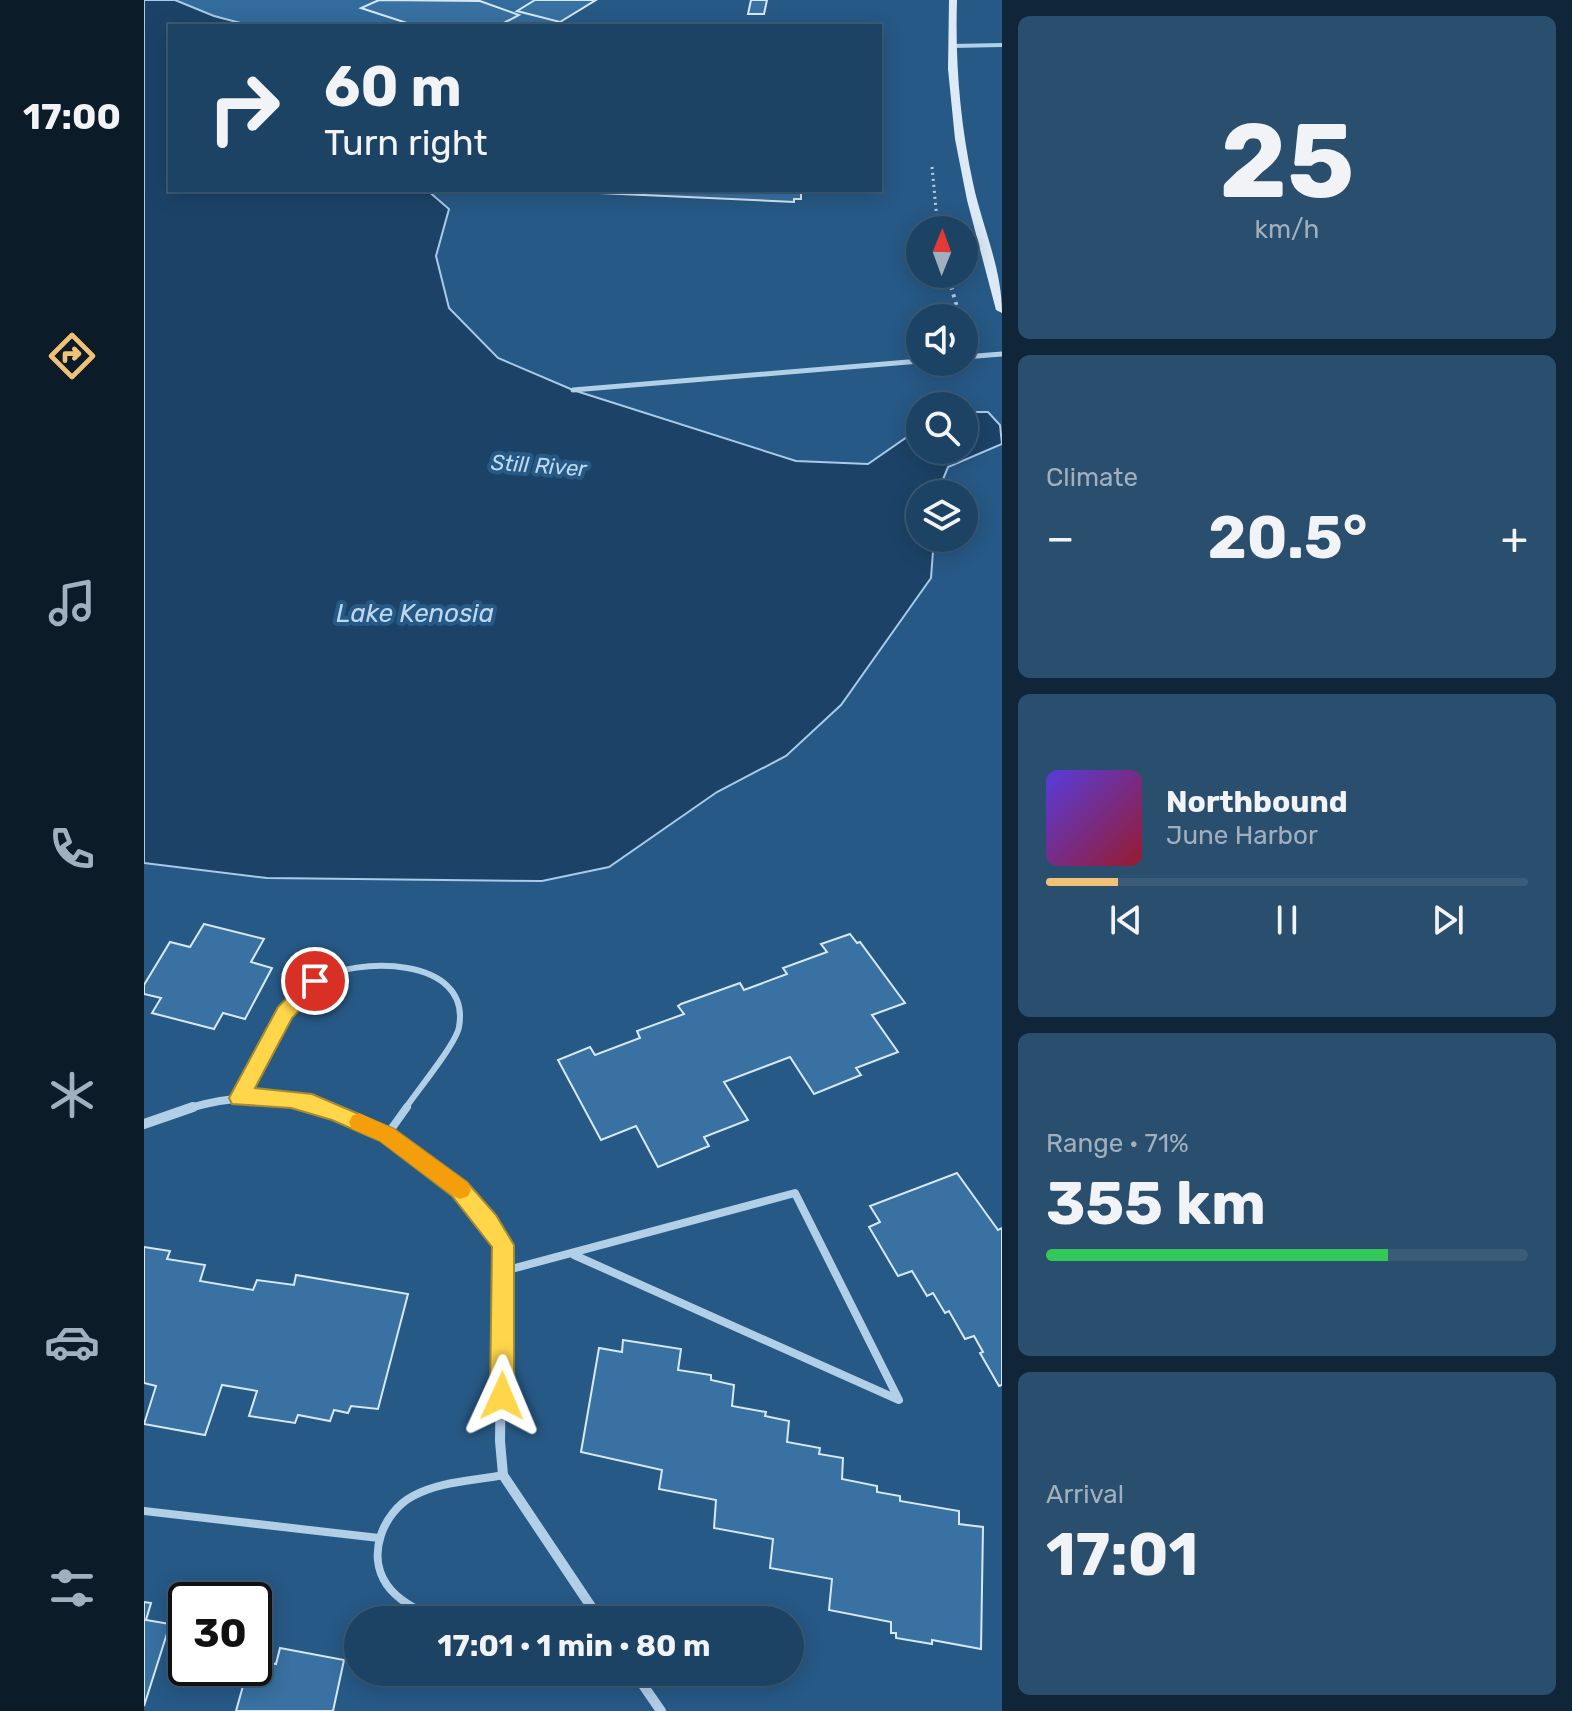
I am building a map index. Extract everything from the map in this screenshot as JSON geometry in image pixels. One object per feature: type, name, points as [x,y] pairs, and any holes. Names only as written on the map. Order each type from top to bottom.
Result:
[{"type":"street","points":[[953,0],[954,89],[968,186],[1002,310]]},
{"type":"street","points":[[144,1124],[191,1107],[239,1098],[270,1096],[312,1103],[387,1135],[460,1189],[489,1222],[503,1245],[500,1441],[503,1475],[591,1606]]},
{"type":"street","points":[[644,1686],[661,1711]]},
{"type":"lane","points":[[952,46],[1002,45]]},
{"type":"lane","points":[[978,356],[1002,354]]},
{"type":"lane","points":[[573,390],[906,362]]},
{"type":"lane","points":[[239,1098],[285,1012],[315,981],[330,973],[374,965],[436,975],[451,986],[458,1001],[462,1015],[458,1032],[387,1135]]},
{"type":"lane","points":[[504,1271],[574,1255],[795,1193],[899,1400],[574,1255]]},
{"type":"lane","points":[[412,1606],[386,1585],[379,1567],[379,1538],[399,1505],[415,1495],[503,1475]]},
{"type":"lane","points":[[144,1511],[379,1538]]},
{"type":"path","points":[[931,156],[937,216]]},
{"type":"shaded area","points":[[175,0],[592,0],[557,24],[244,24]]},
{"type":"water","name":"Lake Kenosia","points":[[144,0],[175,0],[244,24],[168,24],[168,192],[429,192],[449,209],[436,256],[449,308],[498,358],[573,390],[796,461],[868,464],[906,438],[906,464],[955,464],[948,467],[943,480],[906,480],[906,552],[933,552],[931,578],[841,705],[786,756],[717,792],[609,867],[542,881],[267,878],[144,863]]},
{"type":"water","name":"Lake Kenosia","points":[[978,412],[988,412],[1000,425],[1002,444],[978,454]]},
{"type":"building","points":[[379,0],[480,1],[519,15],[502,24],[410,24],[361,8]]},
{"type":"building","points":[[535,0],[596,0],[560,22],[517,11]]},
{"type":"building","points":[[751,0],[767,0],[764,14],[748,14]]},
{"type":"building","points":[[801,192],[801,199],[794,199],[794,202],[600,193]]},
{"type":"building","points":[[204,924],[264,939],[251,962],[272,968],[245,1019],[223,1013],[214,1029],[152,1013],[161,998],[144,994],[144,985],[170,942],[190,947]]},
{"type":"building","points":[[850,934],[857,943],[860,942],[905,1003],[872,1015],[898,1052],[856,1068],[861,1075],[814,1094],[790,1057],[724,1082],[748,1120],[704,1137],[709,1146],[658,1167],[636,1126],[601,1140],[558,1060],[590,1047],[595,1055],[640,1038],[637,1031],[684,1014],[678,1006],[681,1004],[740,983],[744,990],[787,974],[783,968],[827,952],[821,944]]},
{"type":"building","points":[[957,1173],[998,1230],[1002,1228],[1002,1385],[999,1386],[974,1336],[965,1339],[949,1311],[945,1313],[933,1293],[927,1296],[912,1271],[898,1276],[869,1227],[880,1222],[870,1206]]},
{"type":"building","points":[[144,1247],[170,1251],[167,1259],[205,1265],[200,1281],[253,1290],[257,1280],[294,1285],[296,1275],[408,1294],[378,1409],[351,1406],[348,1413],[334,1410],[330,1421],[298,1415],[295,1423],[249,1416],[257,1391],[222,1385],[205,1435],[144,1424],[156,1386],[144,1383]]},
{"type":"building","points":[[623,1340],[681,1349],[678,1370],[711,1375],[711,1380],[734,1385],[732,1406],[766,1412],[765,1416],[789,1421],[787,1442],[820,1448],[819,1454],[843,1458],[842,1479],[877,1486],[877,1492],[900,1496],[900,1501],[959,1511],[959,1524],[983,1527],[981,1649],[932,1640],[932,1644],[896,1638],[896,1633],[891,1633],[891,1622],[829,1610],[832,1579],[770,1568],[773,1539],[714,1528],[716,1500],[659,1489],[662,1470],[581,1452],[599,1348],[622,1352]]},
{"type":"building","points":[[144,1602],[151,1603],[146,1620],[168,1624],[168,1630],[144,1706]]},
{"type":"building","points":[[280,1648],[344,1660],[333,1711],[236,1711],[243,1686],[272,1686],[272,1663],[276,1664]]},
{"type":"slow traffic","points":[[359,1122],[387,1135],[460,1190]]},
{"type":"route","points":[[315,981],[285,1012],[239,1098],[270,1096],[291,1099],[340,1114],[387,1135],[460,1189],[489,1222],[503,1245],[502,1396]]},
{"type":"water label","name":"Still River","points":[[539,465]]}]
